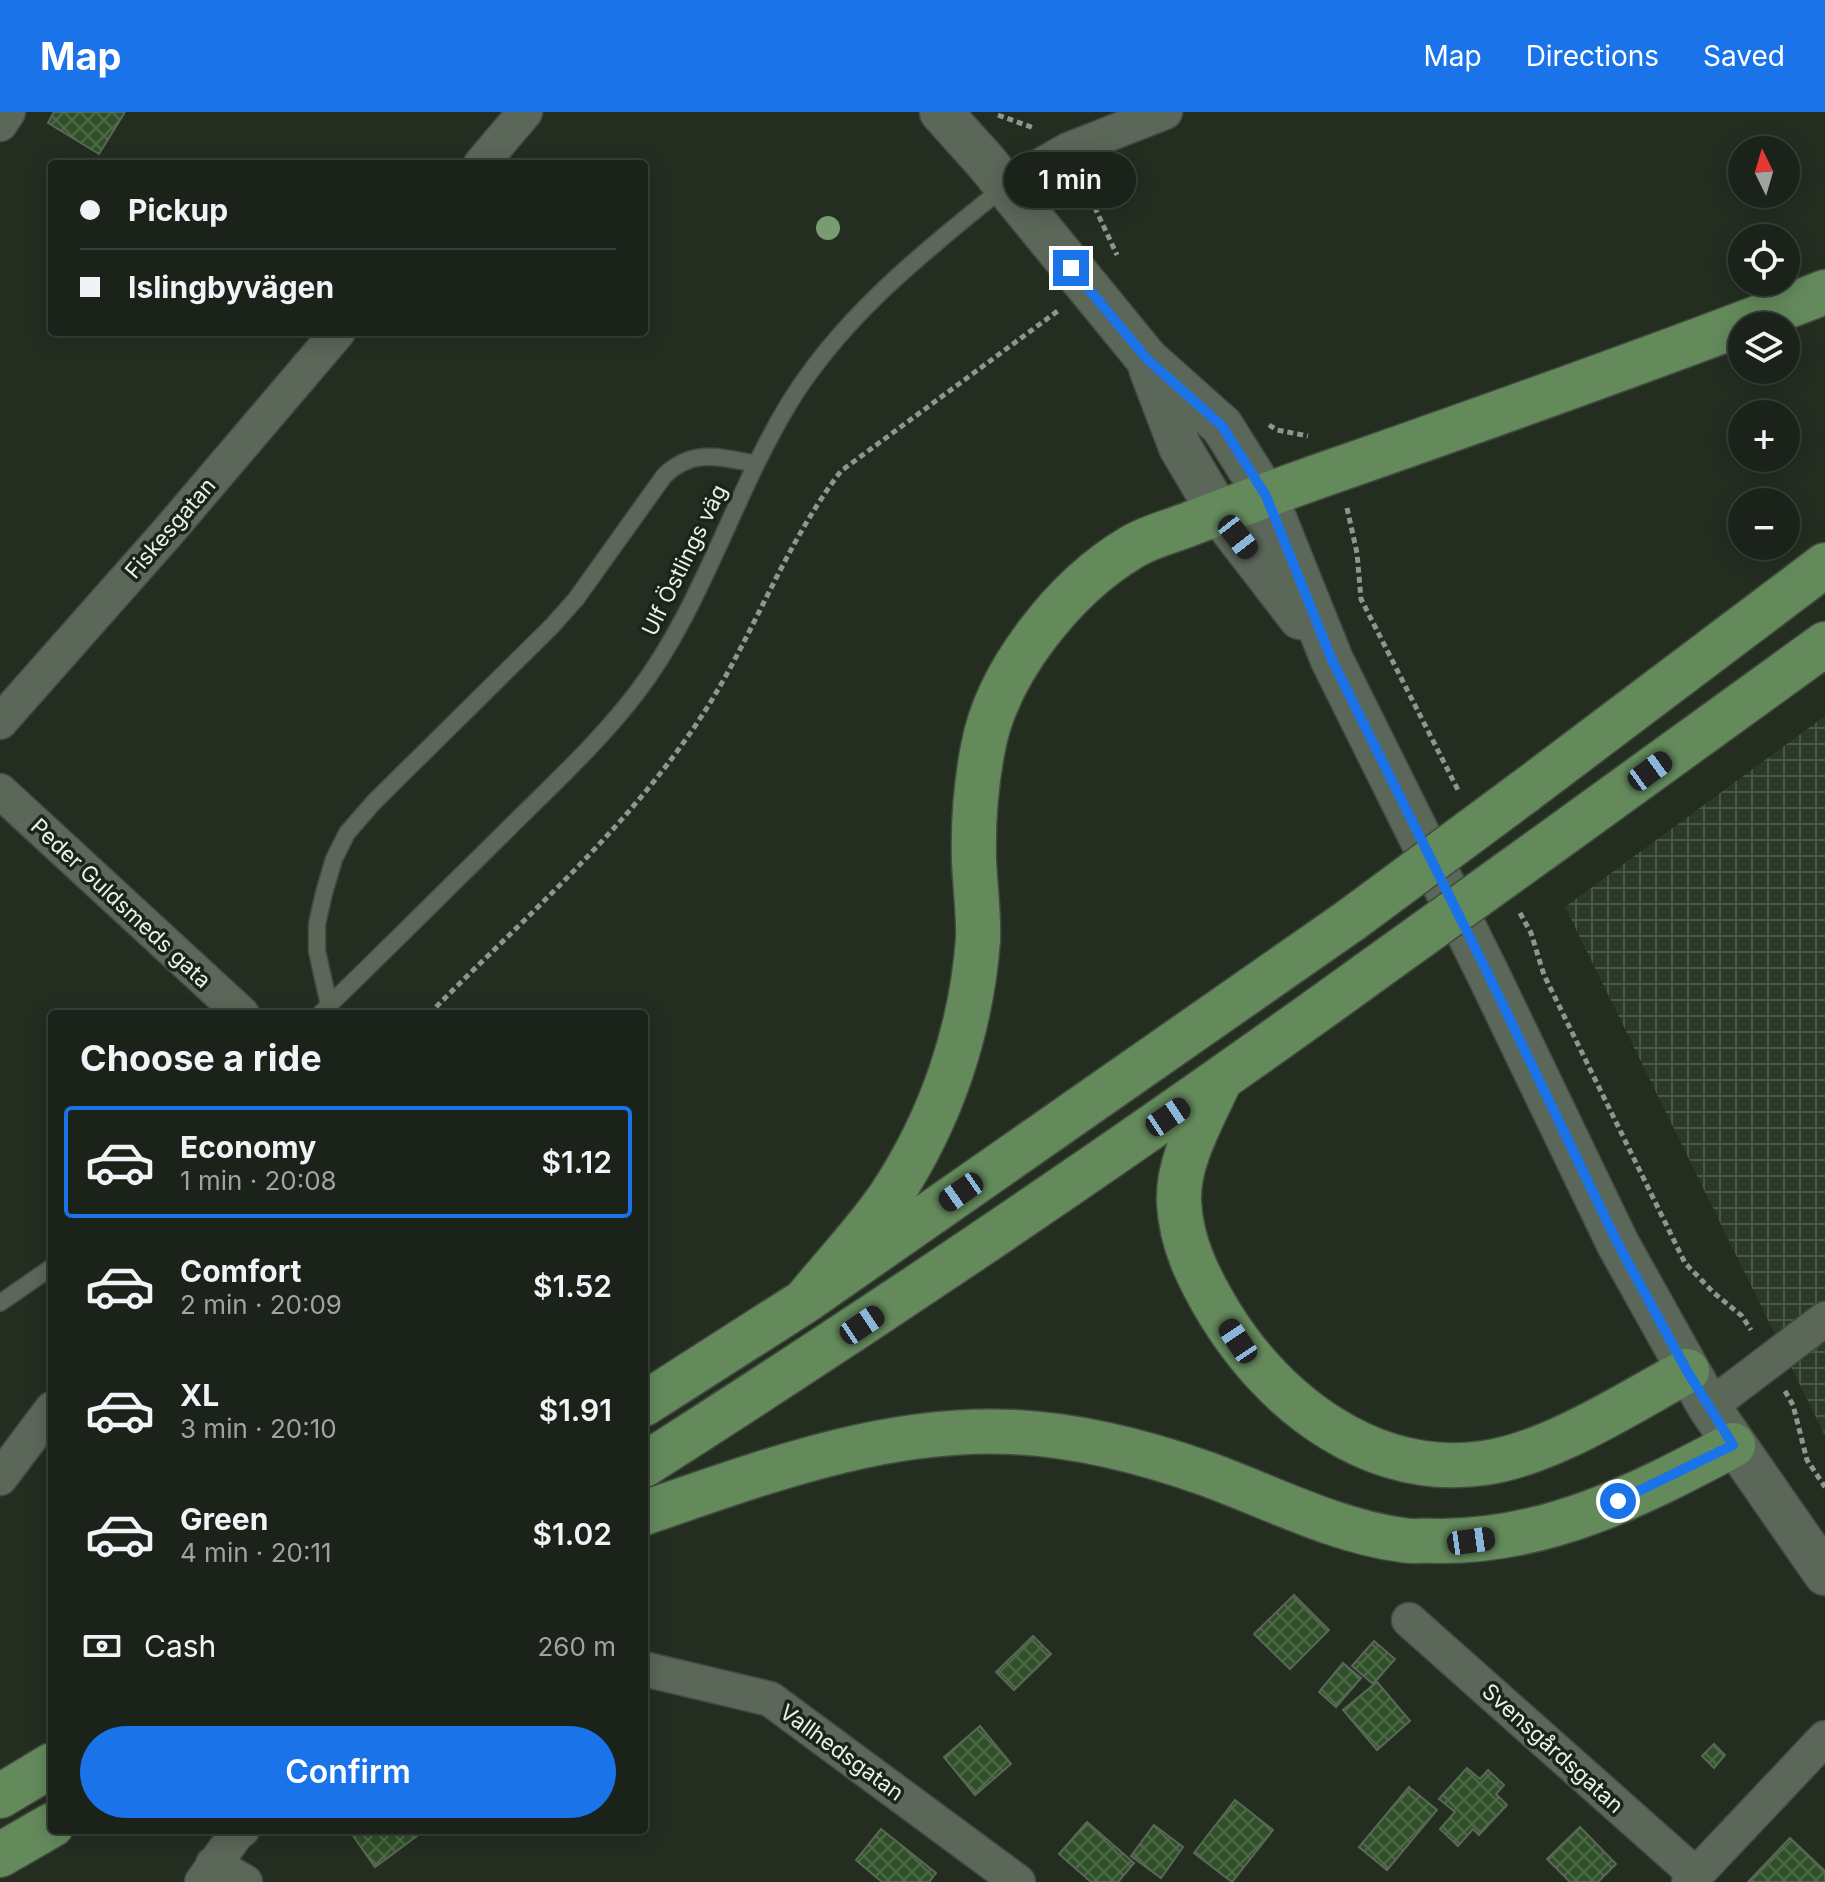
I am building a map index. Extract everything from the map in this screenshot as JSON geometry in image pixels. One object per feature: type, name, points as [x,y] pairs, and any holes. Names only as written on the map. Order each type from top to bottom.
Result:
[{"type":"highway","points":[[805,1301],[889,1198],[923,1142],[947,1086],[965,1028],[978,938],[974,855],[977,790],[984,743],[1015,668],[1039,632],[1074,592],[1134,546],[1655,358],[1825,292]]},
{"type":"highway","points":[[648,1401],[805,1301],[1351,920],[1825,565]]},
{"type":"highway","points":[[648,1462],[836,1342],[1219,1082],[1825,644]]},
{"type":"highway","points":[[1219,1082],[1182,1177],[1179,1200],[1184,1237],[1199,1279],[1251,1360],[1304,1412],[1337,1433],[1408,1461],[1446,1465],[1485,1463],[1532,1450],[1584,1427],[1698,1389]]},
{"type":"highway","points":[[648,1512],[796,1461],[877,1442],[949,1432],[1015,1432],[1074,1438],[1129,1449],[1349,1527],[1402,1540],[1471,1541],[1525,1534],[1590,1512],[1646,1489],[1733,1445]]},
{"type":"highway","points":[[0,1796],[48,1767]]},
{"type":"highway","points":[[0,1855],[48,1827]]},
{"type":"street","points":[[0,124],[8,112]]},
{"type":"street","points":[[484,160],[525,112]]},
{"type":"street","points":[[941,112],[1147,359],[1222,426],[1266,496],[1332,660],[1618,1244],[1698,1389],[1733,1445],[1825,1574]]},
{"type":"street","points":[[1005,186],[1068,150],[1165,112]]},
{"type":"street","name":"Fiskesgatan","points":[[0,722],[335,336]]},
{"type":"street","points":[[1147,359],[1180,447],[1219,513],[1332,660]]},
{"type":"street","name":"Peder Guldsmeds gata","points":[[0,791],[238,1010]]},
{"type":"street","points":[[1698,1389],[1771,1362],[1825,1319]]},
{"type":"street","points":[[0,1478],[48,1414]]},
{"type":"street","name":"Svensgårdsgatan","points":[[1409,1620],[1692,1878]]},
{"type":"street","name":"Vallhedsgatan","points":[[648,1670],[770,1699],[1018,1882]]},
{"type":"street","points":[[1692,1878],[1825,1738]]},
{"type":"street","points":[[239,1834],[207,1873],[245,1882]]},
{"type":"lane","name":"Ulf Östlings väg","points":[[325,1010],[571,766],[635,694],[677,632],[756,464],[818,359],[864,306],[1005,186]]},
{"type":"lane","points":[[325,1010],[317,951],[317,924],[334,859],[347,833],[374,802],[552,626],[576,599],[664,476],[677,464],[692,458],[716,456],[756,464]]},
{"type":"lane","points":[[0,1303],[48,1270]]},
{"type":"path","points":[[433,1010],[629,814],[664,771],[712,698],[814,507],[841,471],[1088,289]]},
{"type":"path","points":[[1771,1362],[1793,1405],[1807,1460],[1825,1487]]},
{"type":"shaded area","points":[[1825,716],[1825,1436],[1565,907]]},
{"type":"building","points":[[54,112],[125,112],[99,154],[48,123]]},
{"type":"building","points":[[1294,1595],[1329,1630],[1290,1669],[1254,1634]]},
{"type":"building","points":[[1033,1636],[1051,1654],[1014,1690],[996,1672]]},
{"type":"building","points":[[1374,1641],[1395,1659],[1373,1684],[1352,1666]]},
{"type":"building","points":[[1343,1663],[1361,1678],[1336,1707],[1319,1692]]},
{"type":"building","points":[[1377,1682],[1410,1721],[1377,1750],[1343,1710]]},
{"type":"building","points":[[980,1726],[1011,1764],[975,1795],[944,1757]]},
{"type":"building","points":[[1714,1744],[1725,1755],[1714,1768],[1702,1756]]},
{"type":"building","points":[[1467,1768],[1480,1779],[1488,1770],[1504,1785],[1496,1794],[1507,1805],[1479,1835],[1473,1829],[1458,1846],[1440,1829],[1455,1812],[1439,1799]]},
{"type":"building","points":[[1409,1787],[1437,1810],[1387,1870],[1359,1847]]},
{"type":"building","points":[[1235,1800],[1273,1830],[1232,1882],[1194,1853]]},
{"type":"building","points":[[1087,1822],[1134,1863],[1118,1882],[1091,1882],[1059,1854]]},
{"type":"building","points":[[1154,1825],[1183,1847],[1161,1878],[1131,1856]]},
{"type":"building","points":[[1580,1827],[1616,1864],[1598,1882],[1570,1882],[1547,1859]]},
{"type":"building","points":[[881,1829],[936,1873],[929,1882],[882,1882],[856,1860]]},
{"type":"building","points":[[352,1834],[420,1834],[375,1867]]},
{"type":"building","points":[[1790,1838],[1825,1871],[1825,1882],[1748,1882]]},
{"type":"route","points":[[1071,268],[1147,359],[1222,426],[1266,496],[1332,660],[1618,1244],[1687,1371],[1733,1445],[1618,1501]]}]
